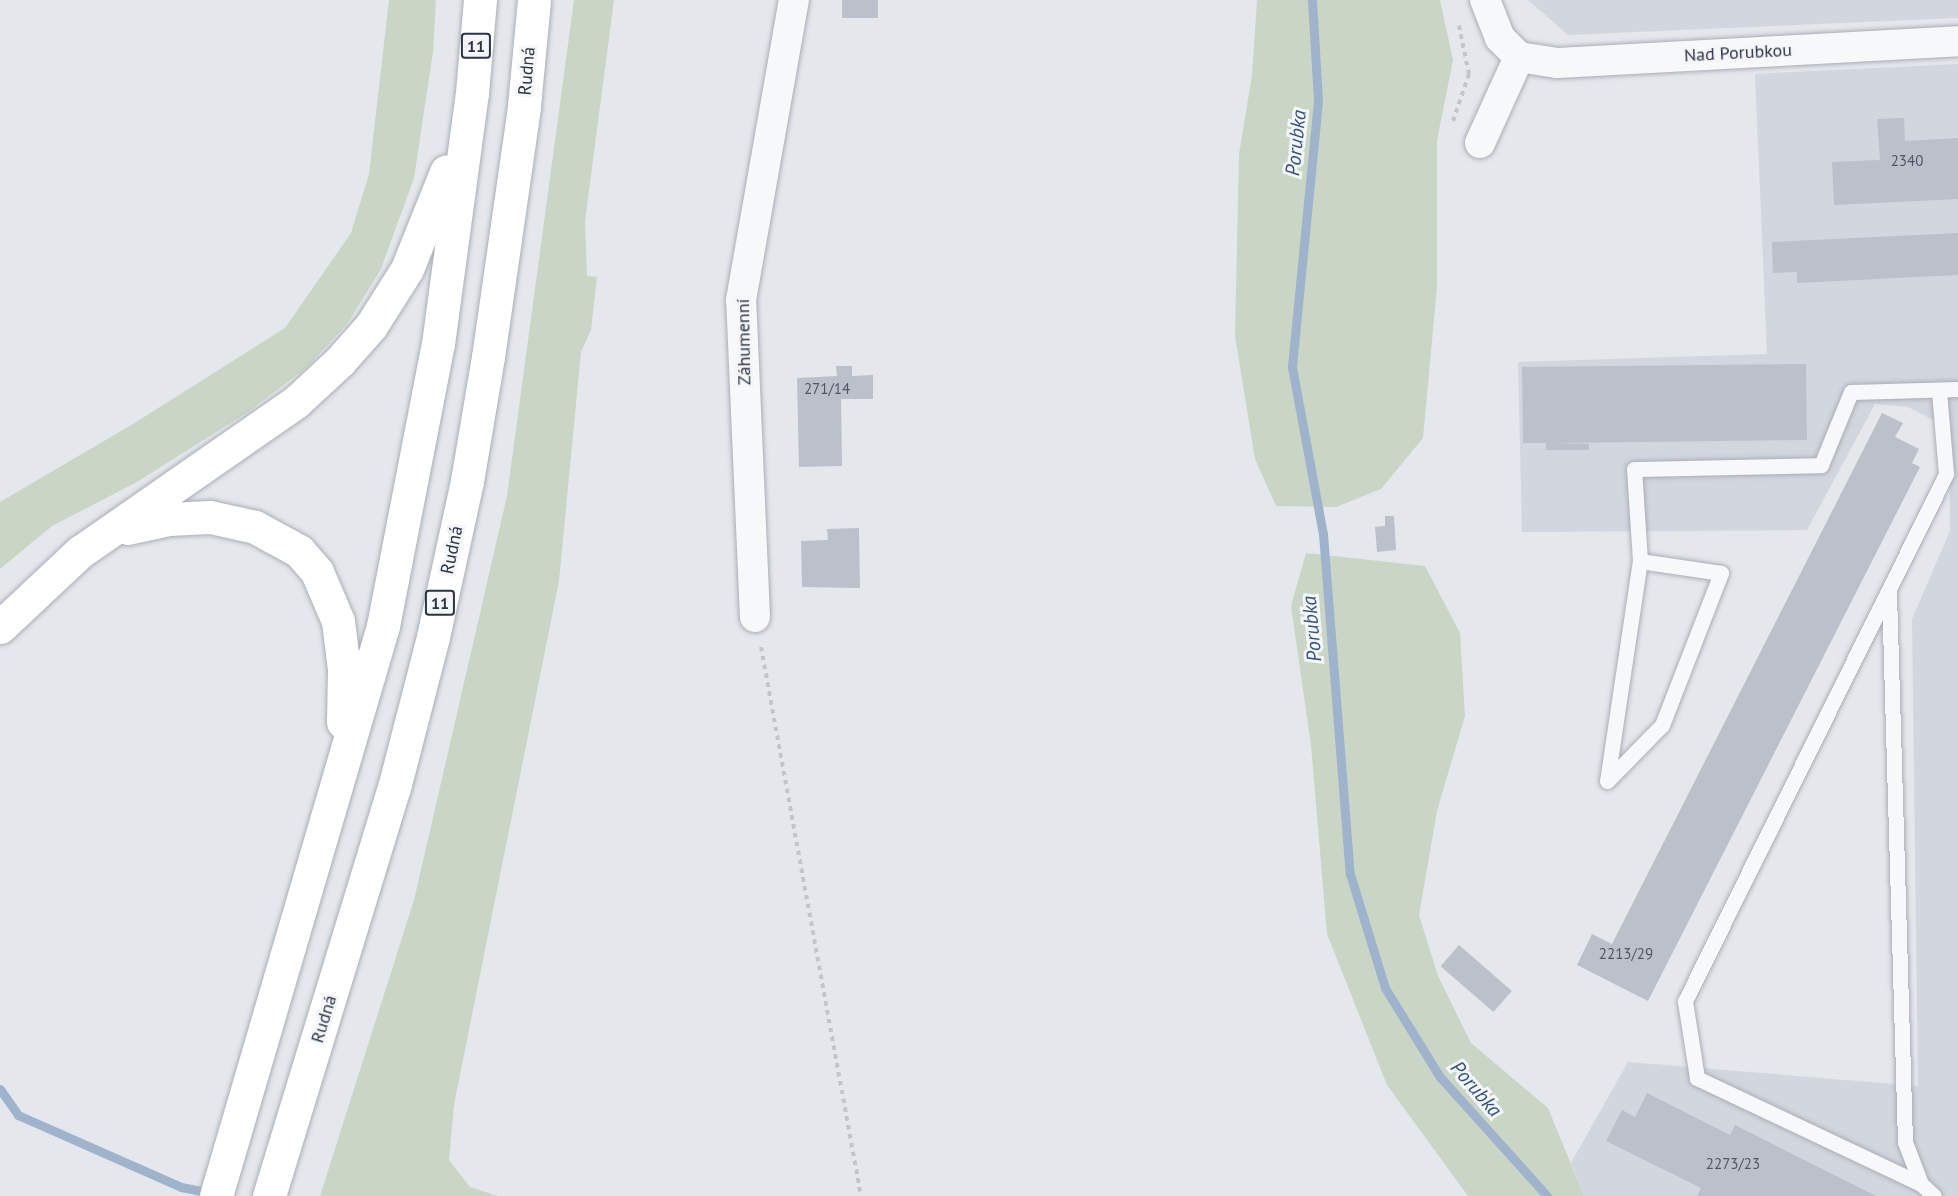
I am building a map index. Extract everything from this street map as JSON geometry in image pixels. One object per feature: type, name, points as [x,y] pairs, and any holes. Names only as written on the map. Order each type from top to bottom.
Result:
[{"type":"highway","name":"11","points":[[218,1188],[382,626],[415,473],[438,344],[472,93],[480,0]]},
{"type":"highway","name":"Rudná","points":[[270,1193],[394,788],[433,637],[467,481],[488,357],[524,106],[534,0]]},
{"type":"highway","points":[[0,627],[50,576],[297,401],[340,362],[371,326],[407,269],[435,207],[472,93]]},
{"type":"highway","points":[[114,532],[169,519],[210,517],[255,527],[299,551],[321,580],[338,621],[345,669],[340,775]]},
{"type":"street","name":"Záhumenní","points":[[755,617],[741,300],[794,0]]},
{"type":"street","points":[[1480,142],[1519,57],[1500,38],[1485,0]]},
{"type":"street","name":"Nad Porubkou","points":[[1519,57],[1558,63],[1958,41]]},
{"type":"lane","points":[[1640,561],[1720,573],[1662,725],[1607,781],[1640,561],[1634,469],[1821,465],[1851,392],[1958,389]]},
{"type":"lane","points":[[1934,1196],[1921,1184],[1697,1078],[1685,1001],[1946,474],[1939,390]]},
{"type":"lane","points":[[1889,589],[1905,1142],[1921,1184]]},
{"type":"path","points":[[1455,10],[1469,74],[1450,130],[1480,142]]},
{"type":"path","points":[[755,617],[861,1196]]},
{"type":"shaded area","points":[[1528,0],[1958,0],[1958,18],[1568,35]]},
{"type":"shaded area","points":[[1958,64],[1958,1196],[1584,1196],[1571,1163],[1628,1062],[1918,1086],[1912,619],[1950,531],[1949,428],[1908,407],[1875,404],[1807,530],[1522,532],[1518,362],[1767,354],[1755,74]]},
{"type":"green space","points":[[389,0],[436,0],[433,52],[414,178],[381,269],[347,324],[307,367],[248,412],[137,482],[52,526],[0,569],[0,502],[133,424],[285,328],[351,233],[369,174]]},
{"type":"green space","points":[[574,0],[614,0],[585,221],[587,276],[597,277],[591,330],[581,352],[559,581],[454,1105],[449,1160],[470,1187],[498,1196],[320,1196],[414,900],[507,496]]},
{"type":"green space","points":[[1257,0],[1440,0],[1453,60],[1437,140],[1437,287],[1423,438],[1381,489],[1336,507],[1276,506],[1255,459],[1235,336],[1239,154],[1252,75]]},
{"type":"green space","points":[[1306,553],[1425,566],[1460,633],[1465,716],[1437,811],[1419,915],[1438,976],[1471,1043],[1548,1108],[1584,1196],[1468,1196],[1387,1085],[1327,934],[1311,745],[1291,606]]},
{"type":"building","points":[[842,0],[878,0],[878,18],[842,18]]},
{"type":"building","points":[[1904,118],[1905,141],[1958,138],[1958,199],[1834,205],[1832,162],[1880,160],[1877,119]]},
{"type":"building","points":[[1958,233],[1958,275],[1797,283],[1797,272],[1773,273],[1772,242]]},
{"type":"building","points":[[1806,364],[1807,440],[1557,443],[1589,444],[1589,450],[1546,450],[1546,443],[1523,443],[1522,367]]},
{"type":"building","points":[[836,366],[852,366],[852,376],[873,375],[873,399],[841,399],[842,466],[799,467],[797,378],[837,376]]},
{"type":"building","points":[[1882,413],[1903,423],[1895,437],[1919,449],[1912,463],[1920,467],[1648,1001],[1577,965],[1592,934],[1612,944]]},
{"type":"building","points":[[1385,516],[1394,516],[1396,550],[1377,552],[1375,527],[1385,526]]},
{"type":"building","points":[[859,528],[860,588],[802,587],[801,541],[828,540],[827,529]]},
{"type":"building","points":[[1459,945],[1512,991],[1493,1012],[1441,966]]},
{"type":"building","points":[[1647,1093],[1730,1135],[1735,1125],[1876,1196],[1697,1196],[1701,1188],[1606,1141],[1622,1110],[1635,1117]]},
{"type":"waterway","name":"Porubka","points":[[1312,0],[1318,101],[1292,367],[1323,534],[1350,874],[1385,988],[1440,1077],[1547,1196]]},
{"type":"waterway","points":[[0,1089],[18,1115],[181,1187],[212,1193]]}]
